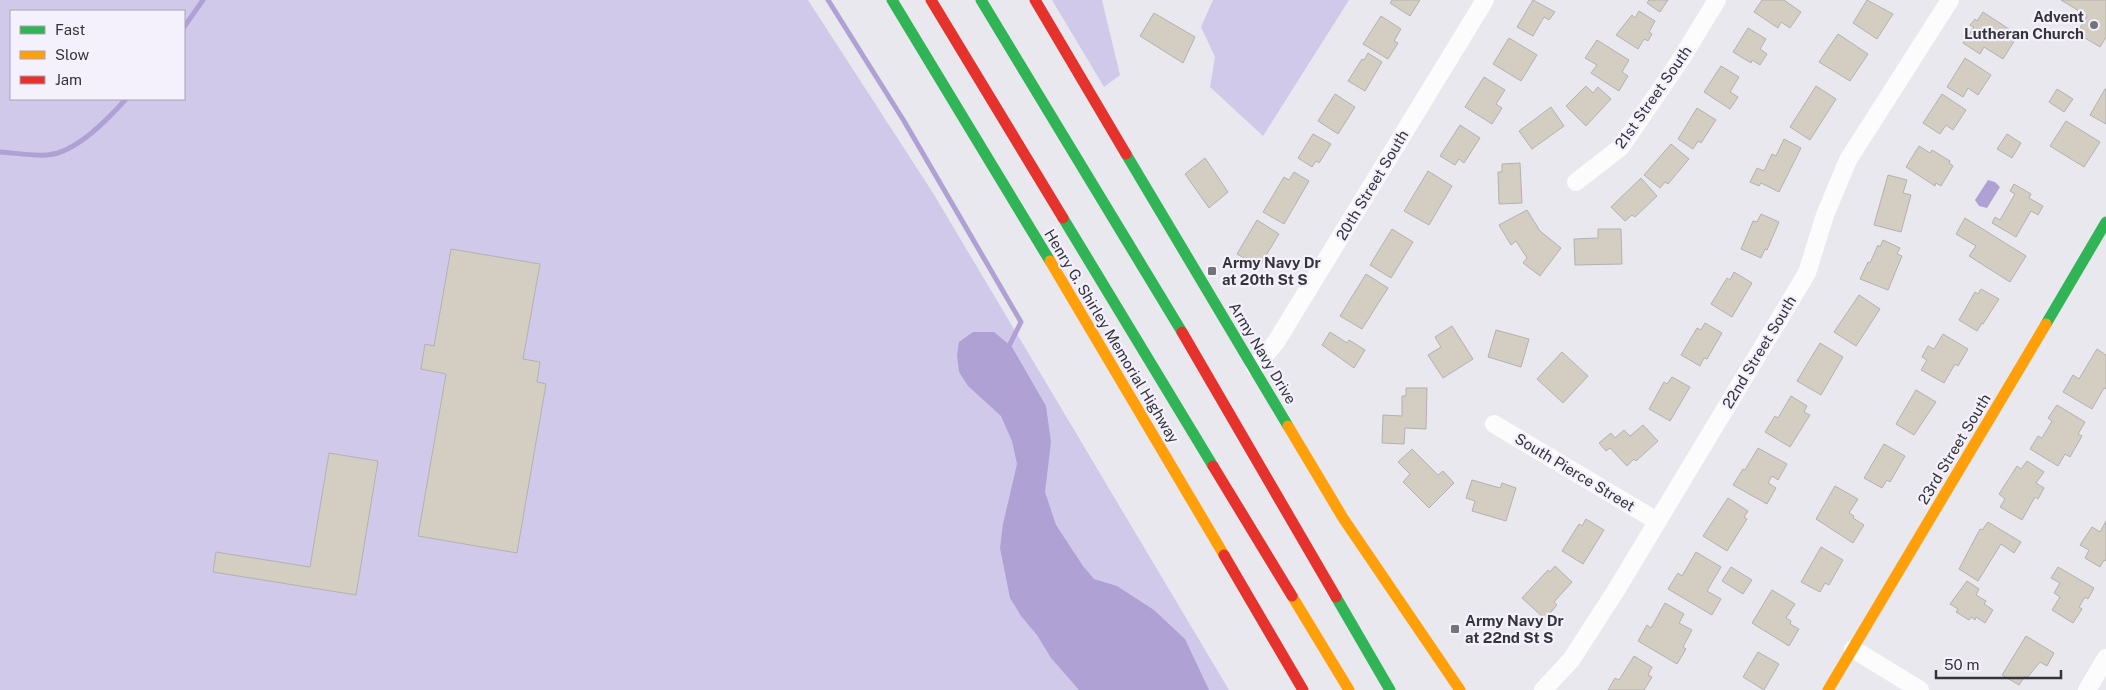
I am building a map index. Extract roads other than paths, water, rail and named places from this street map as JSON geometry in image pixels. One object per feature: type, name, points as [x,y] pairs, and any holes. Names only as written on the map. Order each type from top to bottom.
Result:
[{"type":"main road","name":"Henry G. Shirley Memorial Highway","points":[[892,0],[1129,393],[1303,690]]},
{"type":"main road","points":[[931,0],[1349,690]]},
{"type":"main road","points":[[981,0],[1219,394],[1390,690]]},
{"type":"main road","name":"Army Navy Drive","points":[[1035,0],[1255,367],[1343,518],[1460,690]]},
{"type":"main road","name":"23rd Street South","points":[[1828,690],[2106,222]]},
{"type":"street","name":"20th Street South","points":[[1255,367],[1276,342],[1485,0]]},
{"type":"street","name":"21st Street South","points":[[1576,182],[1621,147],[1681,59],[1717,0]]},
{"type":"street","name":"22nd Street South","points":[[1544,690],[1572,660],[1615,592],[1807,273],[1825,215],[1848,160],[1950,0]]},
{"type":"street","name":"South Pierce Street","points":[[1494,424],[1657,521]]},
{"type":"street","points":[[1853,649],[1920,690]]},
{"type":"street","points":[[2086,690],[2106,658]]},
{"type":"waterway","points":[[185,26],[203,0]]},
{"type":"waterway","points":[[828,0],[904,121],[1021,322],[1007,350]]},
{"type":"waterway","points":[[0,152],[29,155],[58,153],[91,134],[125,100]]},
{"type":"place","name":"Advent Lutheran Church","points":[[2094,25]]},
{"type":"place","name":"Army Navy Dr at 20th St S","points":[[1212,271]]},
{"type":"place","name":"Army Navy Dr at 22nd St S","points":[[1455,629]]}]
